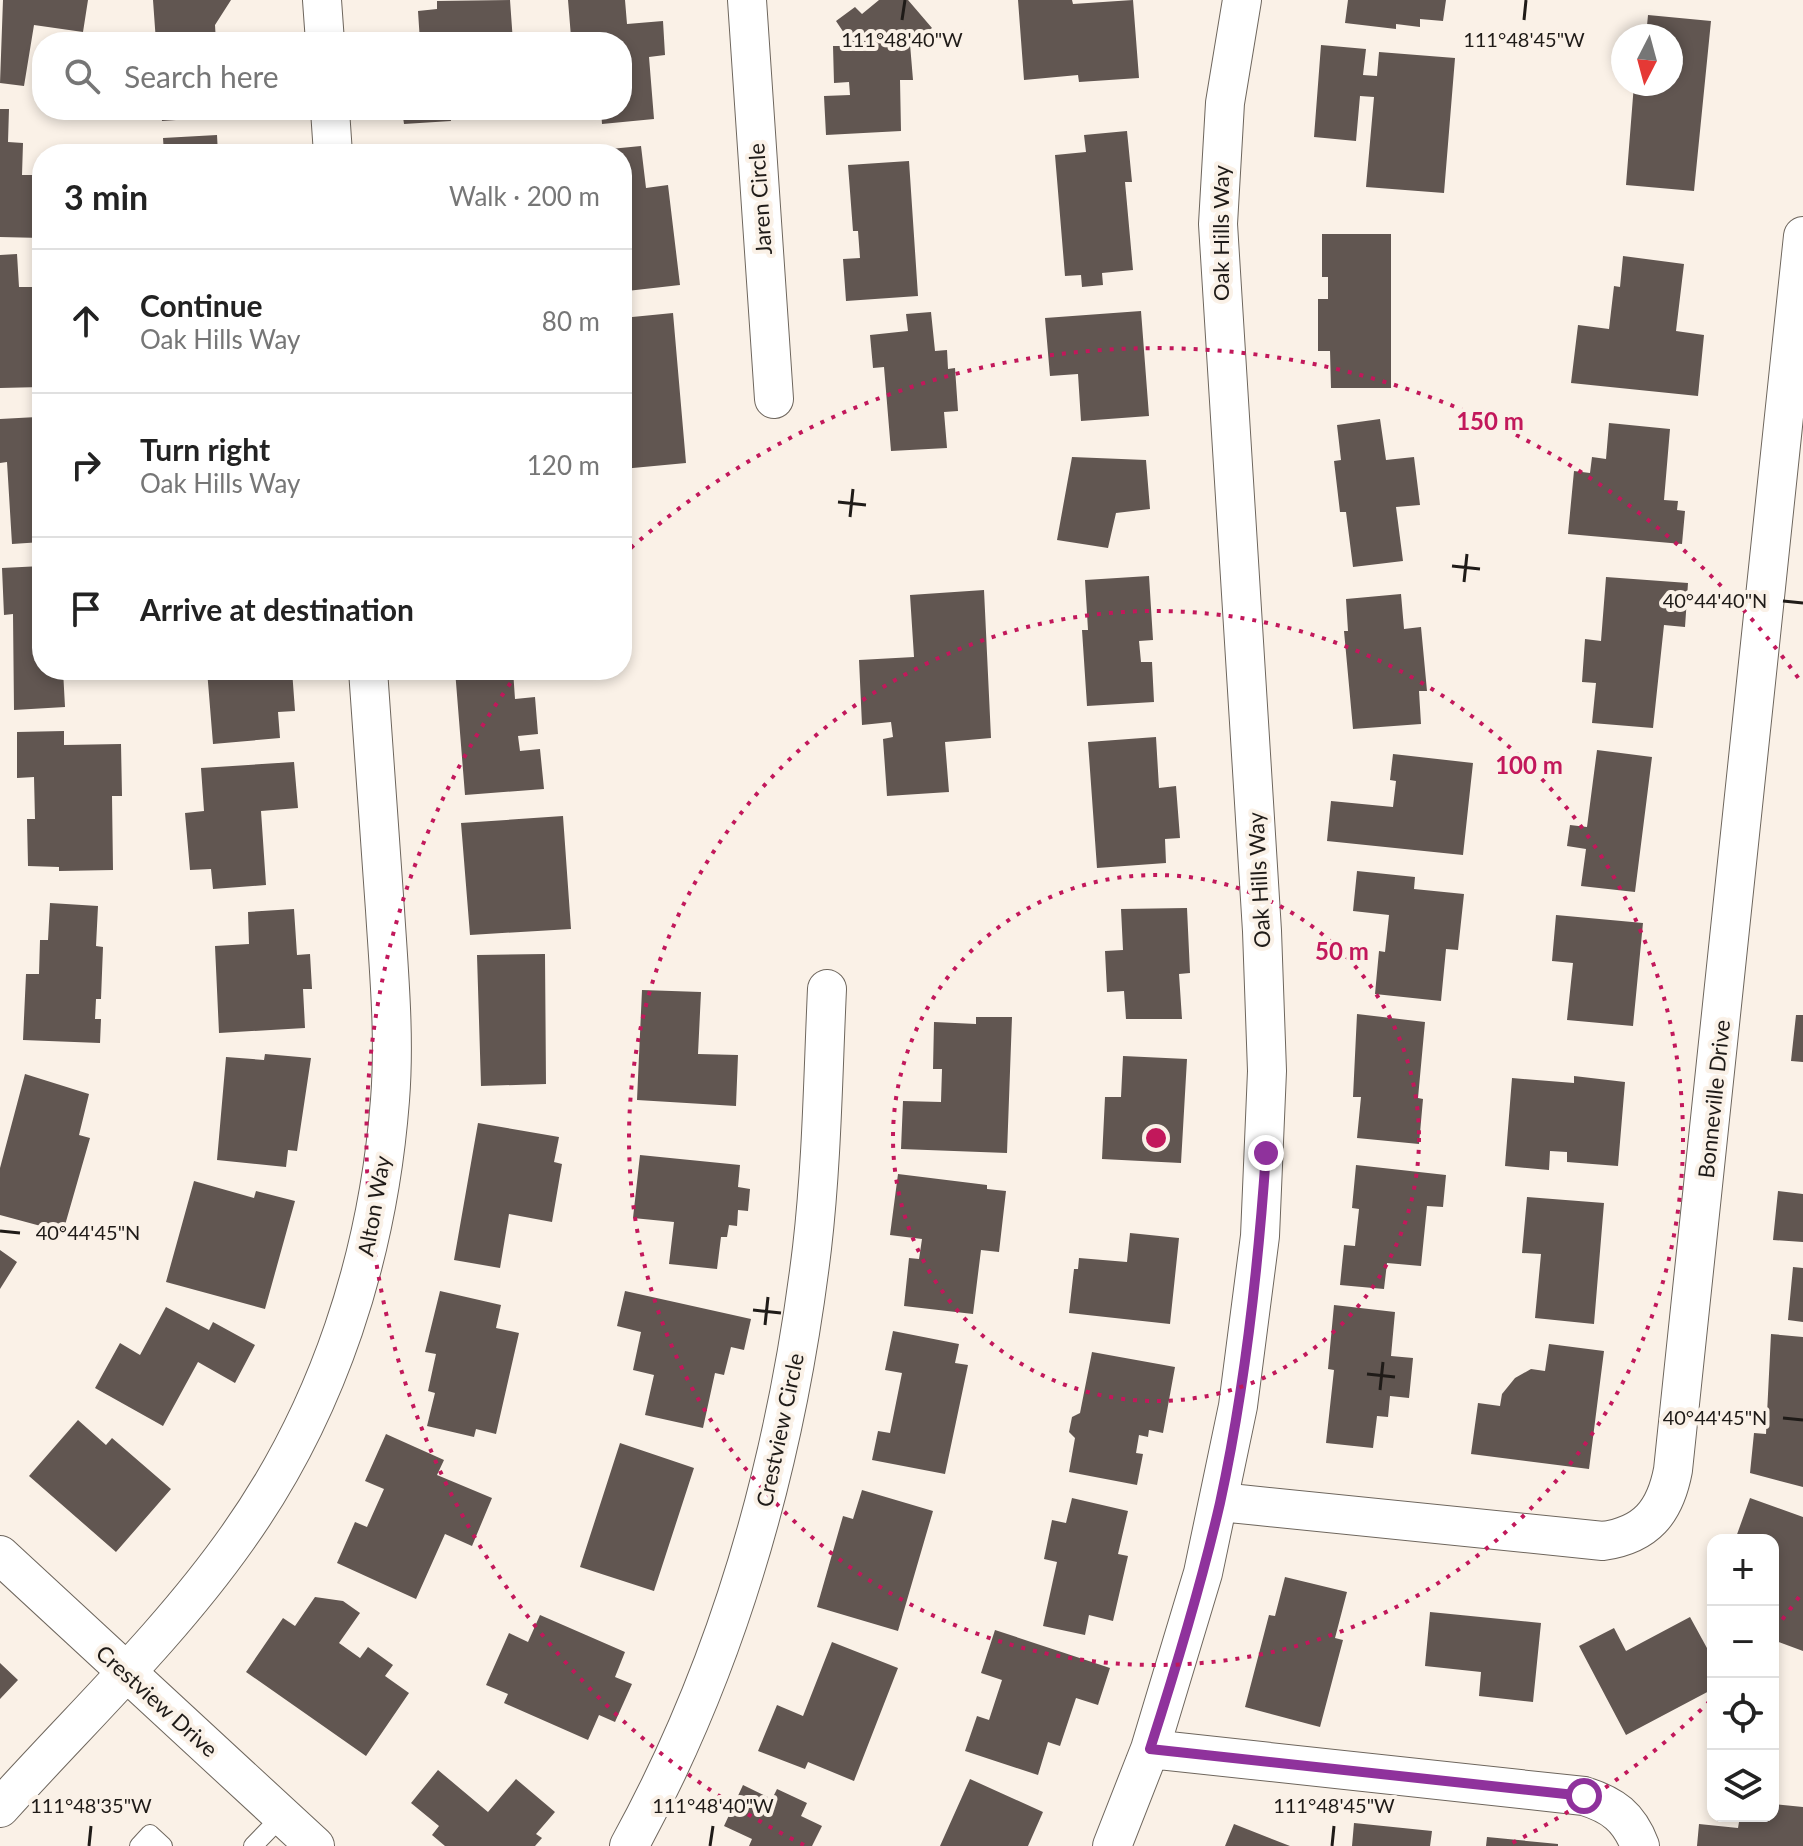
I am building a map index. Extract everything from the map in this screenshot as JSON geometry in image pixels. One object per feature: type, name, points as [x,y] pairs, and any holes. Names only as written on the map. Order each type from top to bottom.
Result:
[{"type":"street","points":[[322,0],[324,32]]},
{"type":"street","name":"Jaren Circle","points":[[747,0],[774,399]]},
{"type":"street","name":"Oak Hills Way","points":[[1112,1846],[1150,1749],[1178,1662],[1220,1502],[1251,1320],[1261,1223],[1267,1099],[1262,931],[1218,224],[1225,103],[1242,0]]},
{"type":"street","points":[[331,120],[332,144]]},
{"type":"street","name":"Bonneville Drive","points":[[1220,1502],[1603,1541],[1640,1530],[1664,1502],[1673,1470],[1708,1164],[1803,236]]},
{"type":"street","name":"Alton Way","points":[[0,1808],[157,1639],[238,1538],[280,1472],[315,1405],[342,1337],[361,1277],[384,1158],[391,1098],[392,1036],[369,680]]},
{"type":"street","name":"Crestview Circle","points":[[629,1846],[682,1735],[745,1575],[787,1408],[812,1246],[827,989]]},
{"type":"street","name":"Crestview Drive","points":[[0,1555],[315,1846]]},
{"type":"street","points":[[1150,1749],[1584,1796],[1619,1811],[1631,1825],[1640,1846]]},
{"type":"lane","points":[[253,1846],[283,1815]]},
{"type":"lane","points":[[139,1846],[150,1834],[163,1846]]},
{"type":"building","points":[[3,0],[88,0],[83,32],[34,25],[24,86],[0,83]]},
{"type":"building","points":[[153,0],[231,0],[215,25],[215,32],[155,32]]},
{"type":"building","points":[[510,0],[512,32],[419,32],[418,11],[437,9],[437,1]]},
{"type":"building","points":[[568,0],[625,0],[627,24],[663,21],[665,55],[649,57],[654,119],[602,124],[602,120],[632,120],[632,32],[571,32]]},
{"type":"building","points":[[879,0],[908,0],[932,28],[910,44],[913,80],[900,80],[901,131],[826,135],[824,96],[850,95],[849,82],[834,83],[833,46],[845,46],[846,36],[836,21],[855,7],[862,14]]},
{"type":"building","points":[[1018,0],[1072,0],[1073,4],[1133,0],[1139,78],[1079,82],[1078,75],[1024,80]]},
{"type":"building","points":[[1348,0],[1446,0],[1443,21],[1420,19],[1420,27],[1396,24],[1396,29],[1345,23]]},
{"type":"building","points":[[1648,15],[1711,21],[1694,191],[1626,185],[1633,96],[1683,96],[1683,24],[1647,24]]},
{"type":"building","points":[[1321,45],[1366,49],[1363,75],[1377,76],[1379,52],[1455,58],[1444,193],[1366,187],[1374,97],[1360,96],[1356,141],[1314,137]]},
{"type":"building","points":[[0,109],[9,109],[8,142],[23,143],[22,175],[32,175],[32,238],[0,237]]},
{"type":"building","points":[[403,120],[451,121],[404,124]]},
{"type":"building","points":[[1127,131],[1132,182],[1125,182],[1133,270],[1102,273],[1103,285],[1082,287],[1081,275],[1065,276],[1055,155],[1086,152],[1084,135]]},
{"type":"building","points":[[217,135],[217,144],[163,144],[163,138]]},
{"type":"building","points":[[641,146],[646,188],[668,185],[680,285],[632,290],[632,147]]},
{"type":"building","points":[[909,161],[918,296],[846,301],[843,259],[860,258],[858,231],[853,231],[848,165]]},
{"type":"building","points":[[1322,234],[1391,234],[1391,388],[1331,388],[1330,351],[1318,351],[1318,299],[1328,299],[1328,277],[1322,277]]},
{"type":"building","points":[[17,254],[19,287],[32,287],[32,387],[0,388],[0,255]]},
{"type":"building","points":[[1623,256],[1684,264],[1676,331],[1704,335],[1698,396],[1571,383],[1578,325],[1609,329],[1614,286],[1620,287]]},
{"type":"building","points":[[1141,311],[1149,416],[1081,421],[1078,374],[1050,376],[1045,318]]},
{"type":"building","points":[[931,312],[935,351],[947,350],[948,369],[955,368],[958,411],[944,412],[947,448],[891,451],[884,367],[873,368],[870,335],[908,331],[906,314]]},
{"type":"building","points":[[673,313],[686,463],[632,468],[632,317]]},
{"type":"building","points":[[32,417],[32,543],[12,544],[7,462],[0,463],[0,419]]},
{"type":"building","points":[[1380,419],[1386,460],[1414,457],[1420,505],[1396,507],[1403,561],[1353,567],[1346,512],[1340,512],[1334,461],[1341,460],[1337,425]]},
{"type":"building","points":[[1609,423],[1670,429],[1664,500],[1678,501],[1677,510],[1685,511],[1682,544],[1568,534],[1574,471],[1590,473],[1592,457],[1606,459]]},
{"type":"building","points":[[1072,457],[1146,460],[1150,509],[1116,513],[1108,548],[1057,540]]},
{"type":"building","points":[[32,566],[32,680],[64,680],[65,707],[14,710],[13,614],[4,615],[2,568]]},
{"type":"building","points":[[1149,576],[1153,640],[1139,641],[1141,662],[1152,662],[1154,702],[1087,706],[1082,630],[1088,630],[1085,580]]},
{"type":"building","points":[[1606,577],[1688,583],[1685,627],[1664,625],[1653,728],[1592,723],[1596,683],[1582,682],[1585,639],[1601,641]]},
{"type":"building","points":[[984,590],[991,738],[945,742],[949,792],[887,796],[883,739],[893,737],[891,722],[862,725],[859,660],[914,657],[910,595]]},
{"type":"building","points":[[1401,594],[1404,629],[1421,627],[1427,691],[1419,691],[1421,724],[1353,729],[1344,631],[1348,631],[1346,599]]},
{"type":"building","points":[[208,680],[293,680],[295,711],[278,712],[280,738],[213,744]]},
{"type":"building","points":[[456,680],[514,680],[515,699],[535,697],[538,734],[518,736],[520,751],[540,749],[544,789],[465,795]]},
{"type":"building","points":[[64,731],[64,745],[121,744],[122,796],[112,796],[113,870],[59,871],[59,867],[28,866],[27,819],[35,819],[34,777],[17,778],[17,732]]},
{"type":"building","points":[[1156,737],[1159,788],[1176,786],[1180,838],[1165,839],[1166,863],[1097,868],[1088,742]]},
{"type":"building","points":[[1597,750],[1652,757],[1635,892],[1581,886],[1586,849],[1567,846],[1570,825],[1587,827]]},
{"type":"building","points":[[1393,754],[1473,763],[1463,855],[1327,841],[1331,801],[1393,807],[1396,781],[1390,780]]},
{"type":"building","points":[[294,762],[298,808],[261,811],[266,885],[213,889],[211,869],[190,870],[185,813],[204,811],[201,768]]},
{"type":"building","points":[[563,816],[571,929],[470,935],[461,823]]},
{"type":"building","points":[[1357,871],[1415,877],[1414,889],[1464,894],[1458,950],[1446,949],[1441,1001],[1375,994],[1379,951],[1385,952],[1389,915],[1353,911]]},
{"type":"building","points":[[50,903],[98,906],[96,946],[103,947],[101,999],[96,999],[95,1019],[101,1019],[100,1043],[23,1040],[26,974],[39,974],[40,940],[48,940]]},
{"type":"building","points":[[1187,908],[1190,973],[1179,974],[1182,1019],[1126,1019],[1124,991],[1107,992],[1105,951],[1123,950],[1121,909]]},
{"type":"building","points":[[294,909],[297,955],[310,954],[312,989],[303,989],[305,1028],[219,1033],[215,946],[249,944],[248,912]]},
{"type":"building","points":[[1556,915],[1643,923],[1633,1026],[1567,1020],[1573,963],[1552,961]]},
{"type":"building","points":[[545,954],[546,1084],[481,1086],[477,955]]},
{"type":"building","points":[[642,990],[701,992],[698,1054],[738,1055],[736,1106],[637,1100]]},
{"type":"building","points":[[1357,1014],[1425,1022],[1418,1098],[1423,1099],[1419,1144],[1357,1138],[1361,1097],[1353,1097]]},
{"type":"building","points":[[1796,1015],[1803,1015],[1803,1062],[1791,1061]]},
{"type":"building","points":[[976,1017],[1012,1017],[1007,1153],[901,1149],[903,1101],[941,1102],[942,1069],[933,1069],[934,1022],[976,1024]]},
{"type":"building","points":[[265,1054],[311,1058],[297,1151],[288,1150],[286,1167],[217,1160],[226,1057],[264,1060]]},
{"type":"building","points":[[1123,1056],[1187,1059],[1181,1163],[1102,1159],[1105,1097],[1121,1097]]},
{"type":"building","points":[[25,1074],[89,1094],[79,1135],[90,1138],[63,1232],[0,1215],[0,1168]]},
{"type":"building","points":[[1574,1076],[1625,1082],[1618,1166],[1567,1162],[1567,1152],[1550,1151],[1549,1170],[1505,1166],[1512,1078],[1574,1083]]},
{"type":"building","points":[[478,1123],[559,1137],[554,1162],[562,1164],[552,1222],[509,1214],[500,1268],[454,1260]]},
{"type":"building","points":[[640,1155],[740,1165],[738,1187],[750,1189],[748,1211],[738,1210],[737,1226],[729,1225],[727,1237],[721,1237],[717,1269],[669,1264],[674,1222],[633,1218]]},
{"type":"building","points":[[1356,1165],[1446,1175],[1443,1207],[1427,1206],[1421,1266],[1387,1263],[1384,1289],[1340,1285],[1344,1245],[1355,1246],[1359,1209],[1352,1208]]},
{"type":"building","points":[[898,1174],[987,1185],[987,1189],[1006,1191],[999,1252],[981,1250],[973,1314],[904,1306],[909,1258],[919,1259],[922,1239],[890,1235]]},
{"type":"building","points":[[194,1181],[254,1198],[256,1191],[295,1201],[265,1309],[166,1282]]},
{"type":"building","points":[[1778,1191],[1803,1194],[1803,1242],[1773,1240]]},
{"type":"building","points":[[1527,1197],[1604,1203],[1594,1324],[1535,1318],[1541,1254],[1522,1253]]},
{"type":"building","points":[[1130,1233],[1179,1238],[1170,1324],[1069,1313],[1074,1269],[1078,1269],[1079,1258],[1127,1262]]},
{"type":"building","points":[[0,1250],[17,1262],[0,1289]]},
{"type":"building","points":[[1793,1267],[1803,1268],[1803,1322],[1788,1320]]},
{"type":"building","points":[[440,1291],[501,1305],[496,1328],[519,1333],[496,1434],[476,1429],[474,1437],[427,1426],[435,1393],[428,1391],[436,1354],[425,1352]]},
{"type":"building","points":[[625,1291],[751,1319],[744,1350],[731,1347],[724,1375],[715,1373],[703,1428],[645,1415],[654,1375],[633,1370],[641,1332],[617,1326]]},
{"type":"building","points":[[1334,1305],[1395,1312],[1391,1356],[1413,1358],[1409,1398],[1390,1396],[1388,1417],[1377,1416],[1373,1448],[1326,1443],[1334,1370],[1328,1369]]},
{"type":"building","points":[[166,1307],[209,1330],[213,1322],[255,1345],[235,1383],[198,1362],[163,1426],[95,1388],[120,1343],[140,1355]]},
{"type":"building","points":[[893,1331],[959,1344],[955,1363],[968,1365],[945,1474],[872,1460],[878,1431],[890,1433],[902,1373],[885,1370]]},
{"type":"building","points":[[1771,1334],[1803,1337],[1803,1487],[1750,1473],[1754,1433],[1766,1434]]},
{"type":"building","points":[[1549,1344],[1604,1351],[1589,1469],[1471,1454],[1478,1403],[1500,1406],[1502,1394],[1515,1378],[1531,1369],[1545,1371]]},
{"type":"building","points":[[1092,1352],[1175,1367],[1163,1433],[1149,1430],[1148,1437],[1139,1435],[1136,1453],[1143,1454],[1137,1485],[1069,1472],[1075,1438],[1069,1432],[1072,1417],[1080,1413]]},
{"type":"building","points":[[78,1420],[106,1445],[112,1438],[171,1489],[116,1552],[29,1476]]},
{"type":"building","points":[[386,1434],[444,1460],[437,1475],[492,1498],[472,1546],[445,1534],[416,1599],[337,1563],[355,1522],[367,1527],[384,1489],[365,1481]]},
{"type":"building","points":[[620,1443],[694,1468],[654,1591],[580,1567]]},
{"type":"building","points":[[862,1490],[933,1511],[898,1631],[817,1607],[843,1516],[853,1519]]},
{"type":"building","points":[[1072,1498],[1128,1511],[1118,1554],[1128,1556],[1113,1621],[1089,1615],[1085,1635],[1043,1626],[1057,1562],[1044,1559],[1052,1520],[1066,1523]]},
{"type":"building","points":[[1750,1498],[1803,1517],[1803,1651],[1779,1642],[1779,1534],[1737,1534]]},
{"type":"building","points":[[1285,1577],[1347,1592],[1335,1638],[1343,1640],[1320,1727],[1245,1707],[1269,1615],[1275,1616]]},
{"type":"building","points":[[315,1597],[343,1601],[360,1613],[339,1643],[360,1658],[368,1647],[393,1665],[385,1676],[409,1693],[366,1756],[246,1672],[283,1618],[295,1626]]},
{"type":"building","points":[[1430,1612],[1541,1623],[1533,1702],[1479,1696],[1481,1672],[1425,1666]]},
{"type":"building","points":[[540,1615],[625,1652],[615,1677],[632,1684],[615,1722],[599,1715],[588,1740],[504,1703],[508,1694],[486,1685],[509,1633],[528,1642]]},
{"type":"building","points":[[1690,1617],[1707,1648],[1707,1692],[1626,1735],[1579,1646],[1614,1628],[1626,1651]]},
{"type":"building","points":[[995,1630],[1110,1668],[1098,1705],[1076,1698],[1060,1746],[1048,1742],[1038,1775],[965,1751],[977,1716],[989,1720],[1002,1680],[981,1673]]},
{"type":"building","points":[[832,1642],[898,1668],[854,1781],[808,1762],[805,1769],[758,1751],[777,1705],[803,1716]]},
{"type":"building","points":[[0,1663],[18,1680],[0,1699]]},
{"type":"building","points":[[438,1770],[488,1812],[516,1779],[555,1812],[536,1834],[542,1838],[535,1846],[445,1846],[432,1835],[439,1826],[411,1803]]},
{"type":"building","points":[[970,1779],[1043,1812],[1028,1846],[940,1846]]},
{"type":"building","points":[[743,1785],[772,1799],[777,1789],[807,1803],[801,1816],[822,1826],[812,1846],[749,1846],[752,1839],[724,1826]]},
{"type":"building","points":[[1779,1805],[1803,1807],[1803,1846],[1697,1846],[1699,1824],[1738,1828],[1739,1822],[1779,1822]]},
{"type":"building","points":[[1354,1823],[1432,1831],[1430,1846],[1352,1846]]},
{"type":"building","points":[[1234,1824],[1290,1846],[1225,1846]]},
{"type":"building","points":[[1487,1837],[1558,1844],[1558,1846],[1486,1846]]},
{"type":"route","points":[[1266,1153],[1251,1320],[1220,1502],[1178,1662],[1150,1749],[1584,1796]]}]
